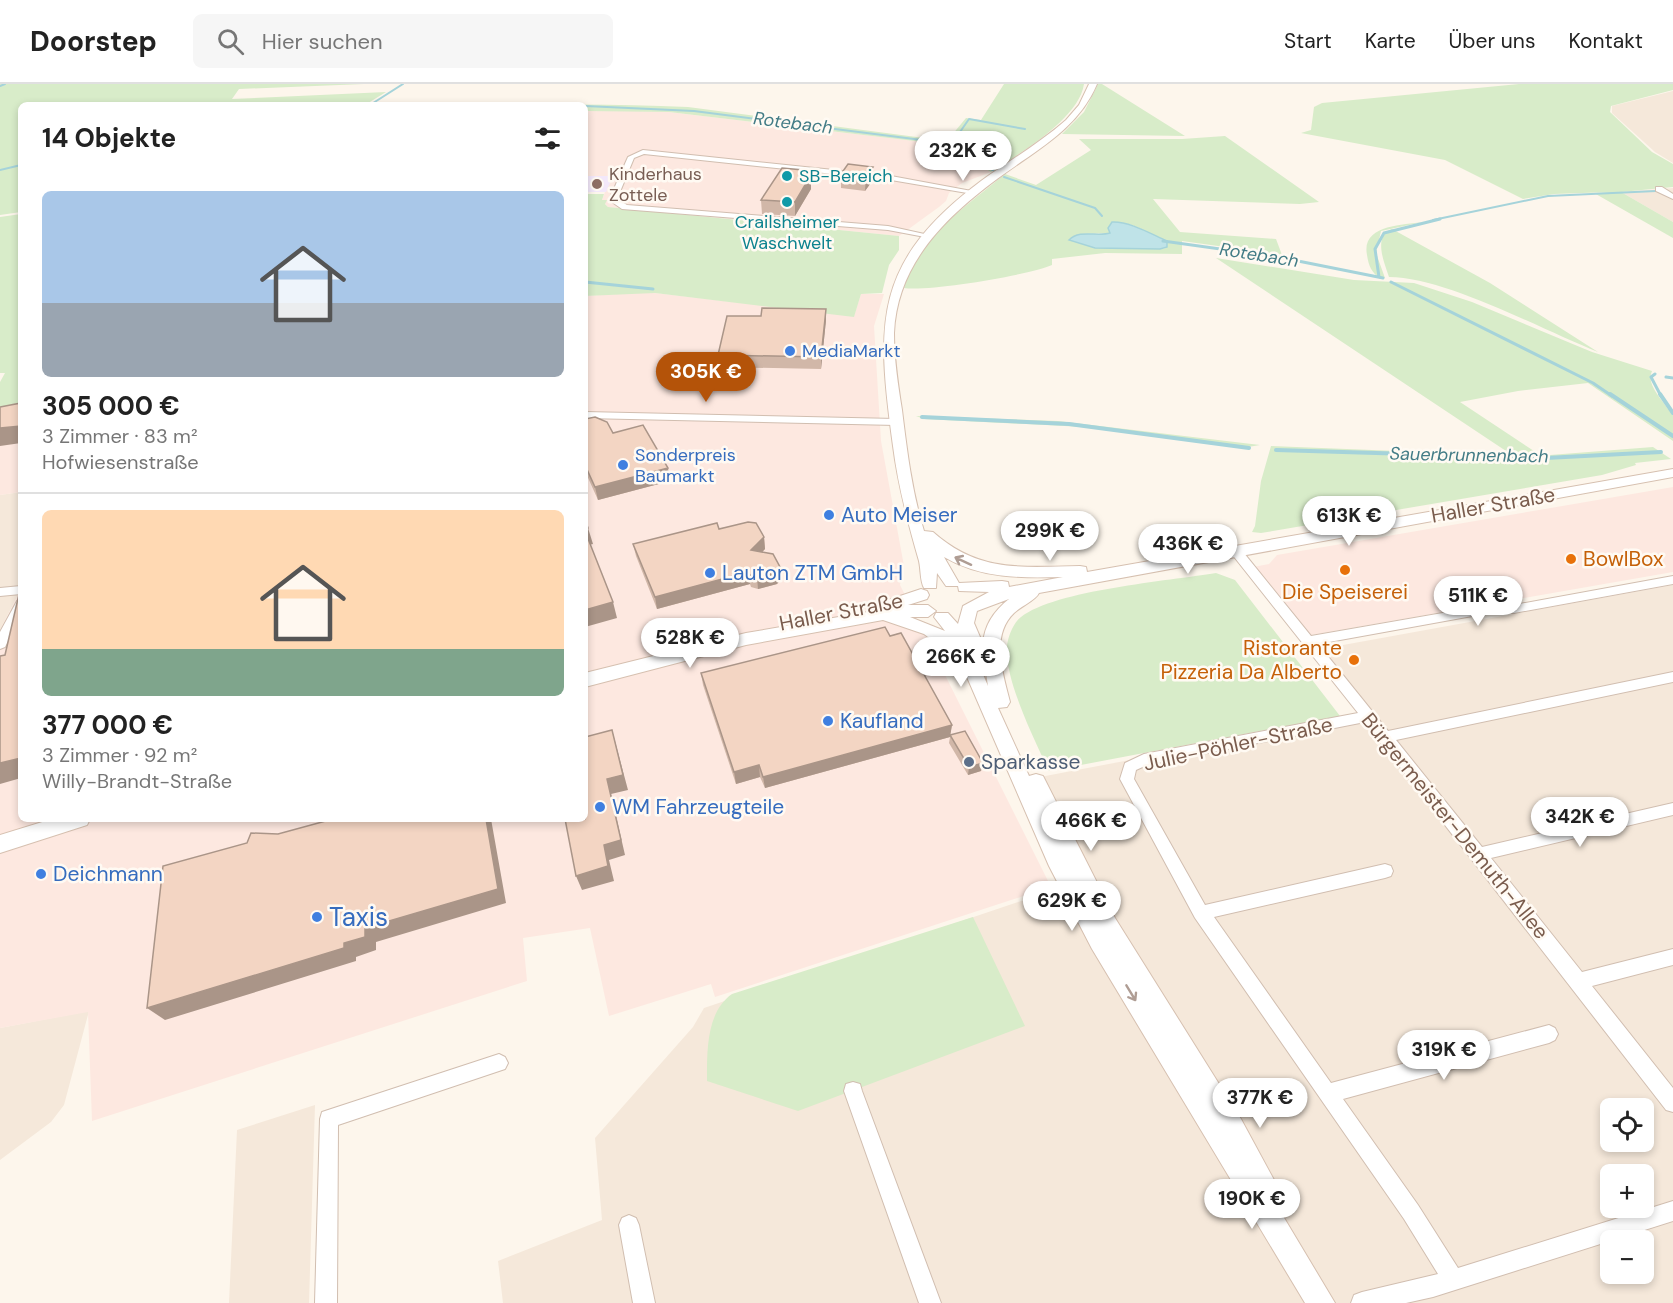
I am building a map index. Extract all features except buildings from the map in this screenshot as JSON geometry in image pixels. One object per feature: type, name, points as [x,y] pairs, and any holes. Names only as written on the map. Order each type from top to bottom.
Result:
[{"type":"main road","points":[[1093,84],[1086,103],[1066,126],[950,210],[925,235],[906,264],[889,326],[896,422],[914,520],[930,573],[921,602],[951,625],[1059,866],[1100,942],[1322,1303]]},
{"type":"main road","name":"Haller Straße","points":[[588,679],[680,654],[872,617],[904,611],[957,616],[994,596],[1135,568],[1673,473]]},
{"type":"main road","points":[[912,504],[928,535],[940,566],[973,596],[966,623],[968,631],[1025,759],[1082,878],[1119,945],[1242,1141],[1322,1303]]},
{"type":"main road","points":[[928,535],[948,553],[993,571],[1020,574],[1103,572]]},
{"type":"main road","name":"Haller Straße","points":[[588,669],[697,640],[901,603],[926,589],[959,584],[990,587],[1135,568]]},
{"type":"main road","points":[[1001,702],[991,659],[992,632],[1009,607],[1043,588]]},
{"type":"main road","name":"Haller Straße","points":[[872,617],[904,621],[928,629],[951,643],[970,665]]},
{"type":"main road","points":[[0,844],[71,822]]},
{"type":"main road","points":[[59,826],[77,822]]},
{"type":"street","points":[[925,235],[888,228],[625,207],[613,200],[631,157],[643,152],[870,176],[973,192]]},
{"type":"street","points":[[1659,189],[1673,197]]},
{"type":"street","points":[[588,415],[896,422]]},
{"type":"street","name":"Bürgermeister-Demuth-Allee","points":[[1235,550],[1366,717],[1479,854],[1673,1103]]},
{"type":"street","points":[[1308,641],[1500,607],[1514,609],[1673,580]]},
{"type":"street","points":[[0,592],[18,590]]},
{"type":"street","points":[[0,644],[18,610]]},
{"type":"street","points":[[1384,737],[1673,677]]},
{"type":"street","name":"Julie-Pöhler-Straße","points":[[1366,717],[1144,760],[1130,767],[1127,779],[1201,913],[1329,1093],[1411,1212],[1454,1280]]},
{"type":"street","points":[[1479,854],[1673,809]]},
{"type":"street","points":[[1201,913],[1385,871]]},
{"type":"street","points":[[1579,981],[1673,957]]},
{"type":"street","points":[[1329,1093],[1549,1034]]},
{"type":"street","points":[[326,1303],[329,1119],[499,1063]]},
{"type":"street","points":[[853,1091],[930,1303]]},
{"type":"street","points":[[1362,1303],[1454,1280],[1673,1211]]},
{"type":"street","points":[[629,1225],[644,1303]]},
{"type":"shaded area","points":[[1673,91],[1673,163],[1655,152],[1612,113],[1612,106]]},
{"type":"shaded area","points":[[588,111],[669,112],[940,144],[991,172],[962,183],[949,193],[946,201],[939,207],[899,236],[608,207],[602,200],[605,192],[588,192]]},
{"type":"shaded area","name":"Kinderhaus Zottele","points":[[588,176],[613,176],[606,192],[588,192]]},
{"type":"shaded area","points":[[1673,188],[1673,222],[1621,192]]},
{"type":"shaded area","points":[[655,293],[854,316],[861,294],[884,294],[874,326],[881,441],[904,566],[900,585],[1051,887],[715,997],[711,984],[609,1016],[590,928],[523,938],[527,981],[92,1121],[88,1012],[0,1028],[0,630],[18,595],[18,822],[588,822],[588,296]]},
{"type":"shaded area","points":[[18,407],[18,492],[0,495],[0,413]]},
{"type":"shaded area","points":[[1673,487],[1673,572],[1311,635],[1253,567],[1269,564],[1277,555]]},
{"type":"shaded area","points":[[18,492],[18,595],[0,630],[0,495]]},
{"type":"shaded area","points":[[1673,585],[1673,1303],[503,1303],[498,1261],[602,1220],[595,1138],[693,1027],[704,1008],[1089,878],[1040,777],[1373,714],[1321,649]]},
{"type":"shaded area","points":[[89,1011],[64,1105],[51,1122],[0,1160],[0,1028]]},
{"type":"shaded area","points":[[315,1105],[309,1303],[229,1303],[237,1130]]},
{"type":"green space","points":[[0,84],[364,84],[239,89],[232,99],[386,92],[370,102],[18,102],[18,212],[0,215]]},
{"type":"green space","points":[[1004,84],[1084,84],[1080,97],[1060,122],[991,172],[940,144],[669,112],[588,111],[588,105],[688,107],[947,141],[966,118],[981,120]]},
{"type":"green space","points":[[1098,84],[1102,84],[1185,136],[1062,134],[1084,112]]},
{"type":"green space","points":[[1519,84],[1673,84],[1673,90],[1611,106],[1610,112],[1652,152],[1673,164],[1673,187],[1621,192],[1673,222],[1673,238],[1594,193],[1611,192],[1554,194],[1523,199],[1445,160],[1301,133],[1311,130],[1314,107],[1322,103]]},
{"type":"green space","points":[[1225,136],[1319,202],[1300,204],[1153,199],[1180,232],[1276,239],[1282,255],[1182,241],[1182,254],[1105,253],[1052,259],[1052,265],[1002,278],[934,288],[904,288],[919,254],[931,239],[945,224],[1005,174],[1036,185],[1091,150],[1079,139],[1182,139]],"holes":[[[1112,222],[1120,222],[1142,229],[1166,248],[1160,249],[1083,234],[1111,233],[1109,228]]]},
{"type":"green space","points":[[588,194],[604,194],[602,200],[607,200],[605,204],[608,207],[899,236],[899,250],[889,265],[882,293],[861,294],[854,317],[655,293],[588,296]]},
{"type":"green space","points":[[18,214],[18,403],[0,409],[0,382],[5,373],[0,373],[0,217]]},
{"type":"green space","points":[[1423,222],[1381,231],[1376,253],[1385,278],[1380,279],[1374,274],[1367,255],[1370,238],[1385,228]]},
{"type":"green space","points":[[1392,229],[1490,283],[1598,352],[1465,295],[1412,279],[1389,277],[1381,244],[1386,233]]},
{"type":"green space","points":[[1216,258],[1354,280],[1414,283],[1472,302],[1592,352],[1652,371],[1652,386],[1668,409],[1673,410],[1673,441],[1588,383],[1518,391],[1460,402],[1537,453],[1509,453]]},
{"type":"green space","points":[[916,416],[1058,421],[1260,445],[1242,448],[1084,427],[924,419]]},
{"type":"green space","points":[[1271,446],[1498,455],[1550,455],[1653,447],[1671,459],[1635,463],[1636,465],[1602,475],[1261,533],[1252,532],[1255,526],[1261,481]]},
{"type":"green space","points":[[1216,573],[1235,580],[1340,716],[1049,771],[1022,710],[1010,675],[1007,660],[1008,639],[1018,620],[1037,608],[1085,593]]},
{"type":"green space","points":[[973,917],[1025,1026],[798,1111],[707,1081],[708,1045],[713,1022],[723,1002],[732,994]]},
{"type":"water","points":[[1112,222],[1133,226],[1167,241],[1167,247],[1160,249],[1095,248],[1069,240],[1083,234],[1110,233],[1108,228]]},
{"type":"waterway","points":[[0,86],[5,84]]},
{"type":"waterway","points":[[375,102],[403,84]]},
{"type":"waterway","name":"Rotebach","points":[[588,106],[694,111],[922,140],[956,147],[994,171]]},
{"type":"waterway","points":[[951,145],[969,119],[1025,129]]},
{"type":"waterway","points":[[0,170],[18,166]]},
{"type":"waterway","name":"Rotebach","points":[[1004,177],[1095,208],[1102,216]]},
{"type":"waterway","points":[[1433,220],[1548,196],[1656,191]]},
{"type":"waterway","points":[[1379,277],[1375,249],[1384,233],[1440,219]]},
{"type":"waterway","name":"Rotebach","points":[[1163,241],[1278,257],[1383,278]]},
{"type":"waterway","points":[[588,282],[653,289]]},
{"type":"waterway","name":"Rotebach","points":[[1391,282],[1593,383],[1612,396]]},
{"type":"waterway","points":[[1655,374],[1651,377],[1661,396]]},
{"type":"waterway","points":[[1666,377],[1673,378]]},
{"type":"waterway","name":"Rotebach","points":[[1610,394],[1673,436]]},
{"type":"waterway","points":[[1660,394],[1673,413]]},
{"type":"waterway","name":"Sauerbrunnenbach","points":[[922,417],[1069,424],[1249,448]]},
{"type":"waterway","name":"Sauerbrunnenbach","points":[[1276,450],[1546,458],[1661,452]]},
{"type":"place","name":"SB-Bereich","points":[[787,176]]},
{"type":"place","name":"Kinderhaus Zottele","points":[[597,184]]},
{"type":"place","name":"Crailsheimer Waschwelt","points":[[787,202]]},
{"type":"place","name":"MediaMarkt","points":[[790,351]]},
{"type":"place","name":"Sonderpreis Baumarkt","points":[[623,465]]},
{"type":"place","name":"Auto Meiser","points":[[829,515]]},
{"type":"place","name":"BowlBox","points":[[1571,559]]},
{"type":"place","name":"Die Speiserei","points":[[1345,570]]},
{"type":"place","name":"Lauton ZTM GmbH","points":[[710,573]]},
{"type":"place","name":"Ristorante Pizzeria Da Alberto","points":[[1354,660]]},
{"type":"place","name":"Kaufland","points":[[828,721]]},
{"type":"place","name":"Sparkasse","points":[[969,762]]},
{"type":"place","name":"WM Fahrzeugteile","points":[[600,807]]},
{"type":"place","name":"Deichmann","points":[[41,874]]},
{"type":"place","name":"Taxis","points":[[317,917]]}]
